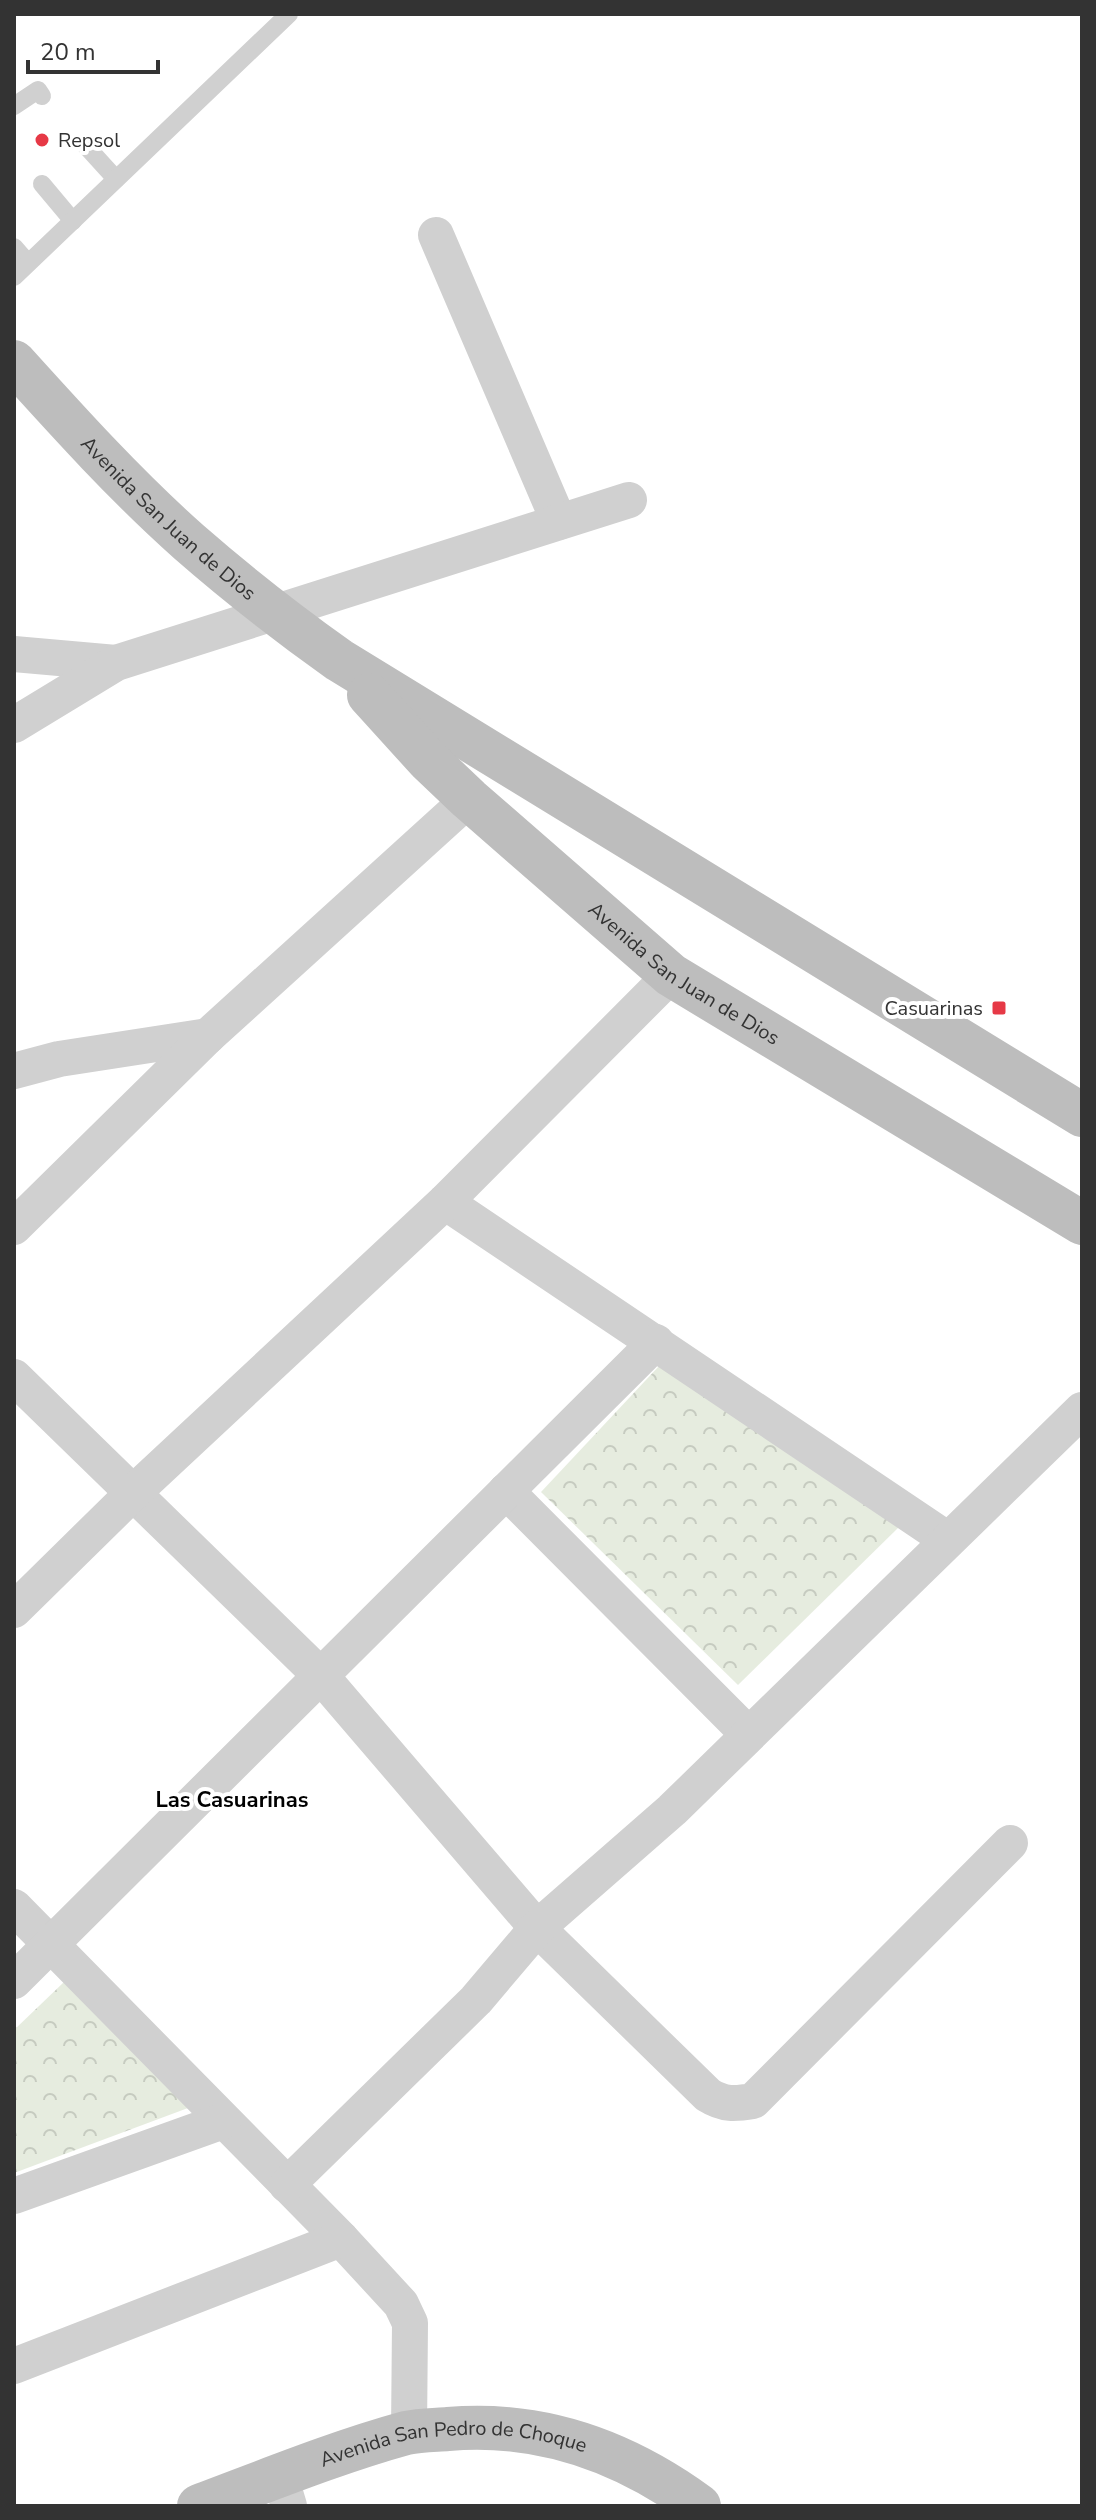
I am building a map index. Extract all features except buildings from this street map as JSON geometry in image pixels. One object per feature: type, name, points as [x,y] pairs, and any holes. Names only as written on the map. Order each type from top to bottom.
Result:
[{"type":"main road","name":"Avenida San Juan de Dios","points":[[14,362],[96,452],[188,541],[272,612],[339,660],[1082,1115]]},
{"type":"main road","name":"Avenida San Juan de Dios","points":[[339,660],[428,760],[469,799],[671,975],[1082,1223]]},
{"type":"main road","name":"Avenida San Pedro de Choque","points":[[199,2506],[285,2491],[409,2432],[487,2426],[545,2434],[607,2452],[666,2482],[699,2506]]},
{"type":"street","points":[[436,235],[559,522]]},
{"type":"street","points":[[14,725],[116,663],[629,500]]},
{"type":"street","points":[[14,654],[116,663]]},
{"type":"street","points":[[14,1227],[208,1036],[469,799]]},
{"type":"street","points":[[14,1610],[133,1493],[445,1202],[671,975]]},
{"type":"street","points":[[14,1071],[74,1057],[208,1036]]},
{"type":"street","points":[[445,1202],[948,1540]]},
{"type":"street","points":[[14,1981],[656,1342]]},
{"type":"street","points":[[14,1377],[321,1676],[537,1928],[708,2095],[720,2103],[753,2101],[1010,1843]]},
{"type":"street","points":[[287,2185],[476,2000],[537,1928],[672,1810],[1082,1410]]},
{"type":"street","points":[[506,1491],[748,1734]]},
{"type":"street","points":[[14,1907],[341,2239],[401,2304],[410,2323],[409,2432]]},
{"type":"street","points":[[14,2196],[223,2121]]},
{"type":"street","points":[[14,2366],[341,2239]]},
{"type":"lane","points":[[14,277],[289,14]]},
{"type":"lane","points":[[14,106],[38,90],[42,96]]},
{"type":"lane","points":[[86,146],[116,179]]},
{"type":"lane","points":[[42,184],[73,221]]},
{"type":"lane","points":[[14,247],[28,263]]},
{"type":"green space","points":[[660,1365],[899,1527],[738,1685],[541,1492]]},
{"type":"green space","points":[[64,1982],[188,2108],[14,2173],[14,2030]]},
{"type":"place","name":"Repsol","points":[[42,140]]},
{"type":"place","name":"Casuarinas","points":[[999,1008]]},
{"type":"district","name":"Las Casuarinas","points":[[232,1800]]}]
